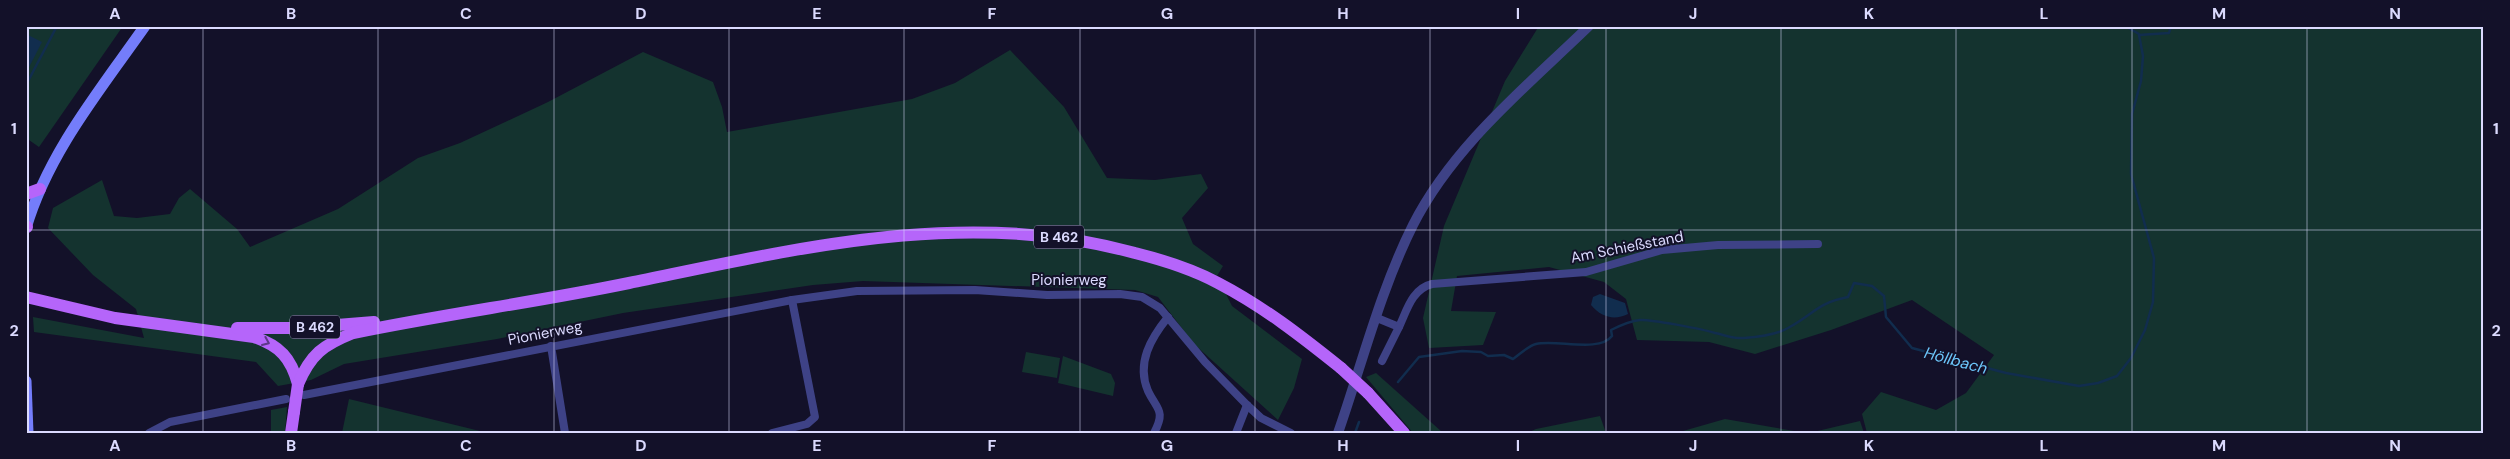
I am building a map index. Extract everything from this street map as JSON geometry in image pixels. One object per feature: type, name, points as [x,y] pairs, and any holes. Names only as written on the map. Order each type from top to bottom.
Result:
[{"type":"main road","points":[[26,227],[40,189],[71,131],[145,26]]},
{"type":"main road","points":[[26,194],[40,189]]},
{"type":"main road","name":"B 462","points":[[32,299],[115,318],[202,329],[300,328],[428,318],[626,284],[811,246],[912,233],[987,231],[1043,234],[1102,243],[1160,259],[1216,282],[1280,319],[1342,368],[1368,393],[1404,433]]},
{"type":"main road","points":[[291,433],[294,412],[315,354],[330,342],[353,333],[428,318]]},
{"type":"main road","points":[[202,329],[254,337],[271,343],[287,355],[294,367],[301,390]]},
{"type":"main road","points":[[26,381],[28,433]]},
{"type":"street","points":[[1338,433],[1377,318],[1414,225],[1437,187],[1488,124],[1589,26]]},
{"type":"street","name":"Am Schießstand","points":[[1382,361],[1416,292],[1422,286],[1586,272],[1662,250],[1718,245],[1818,244]]},
{"type":"street","name":"Pionierweg","points":[[301,390],[551,346],[792,300],[857,291],[975,290],[1048,295],[1120,294],[1147,299],[1160,308],[1205,362],[1247,405],[1261,418],[1291,433]]},
{"type":"street","points":[[772,433],[807,424],[815,417],[792,300]]},
{"type":"street","points":[[1154,433],[1160,418],[1160,411],[1148,390],[1143,374],[1144,358],[1157,331],[1168,317]]},
{"type":"street","points":[[1377,318],[1399,327]]},
{"type":"street","points":[[551,346],[565,433]]},
{"type":"street","points":[[149,433],[170,422],[286,399]]},
{"type":"street","points":[[1236,433],[1247,405]]},
{"type":"green space","points":[[26,26],[123,26],[39,147],[29,140],[26,143]]},
{"type":"green space","points":[[1539,26],[2484,26],[2484,433],[1867,433],[1862,414],[1881,392],[1936,410],[1966,393],[1994,355],[1912,300],[1831,330],[1755,354],[1709,342],[1637,340],[1626,299],[1604,282],[1549,267],[1457,276],[1451,311],[1496,312],[1483,345],[1429,348],[1423,318],[1444,226],[1505,81]]},
{"type":"green space","points":[[1010,50],[1064,107],[1107,178],[1155,180],[1201,174],[1208,188],[1182,218],[1193,244],[1223,266],[1217,276],[1232,306],[1302,359],[1294,388],[1278,420],[1194,344],[1158,297],[1135,290],[863,281],[813,285],[623,313],[497,339],[344,364],[311,380],[278,386],[256,362],[34,332],[33,317],[144,338],[136,309],[93,275],[48,228],[53,208],[102,180],[114,216],[137,218],[170,214],[179,198],[190,189],[237,229],[250,247],[338,209],[418,158],[460,143],[548,102],[643,52],[713,82],[722,107],[727,132],[912,99],[955,83]]},
{"type":"green space","points":[[1026,352],[1060,358],[1057,378],[1022,372]]},
{"type":"green space","points":[[1063,356],[1111,374],[1115,383],[1113,396],[1058,383]]},
{"type":"green space","points":[[1376,373],[1443,433],[1413,433],[1366,377]]},
{"type":"green space","points":[[349,399],[488,433],[342,433]]},
{"type":"green space","points":[[287,407],[285,433],[271,433],[271,410]]},
{"type":"green space","points":[[1600,416],[1606,433],[1527,433],[1536,429]]},
{"type":"green space","points":[[1725,419],[1806,433],[1676,433]]},
{"type":"green space","points":[[1860,421],[1864,433],[1809,433]]},
{"type":"water","points":[[26,34],[42,42],[26,73]]},
{"type":"water","points":[[1600,294],[1625,303],[1628,314],[1618,317],[1603,315],[1591,305],[1593,297]]},
{"type":"waterway","points":[[26,85],[57,26]]},
{"type":"waterway","points":[[2125,26],[2139,34]]},
{"type":"waterway","name":"Höllbach","points":[[1398,382],[1419,357],[1462,351],[1481,352],[1488,356],[1504,355],[1513,359],[1527,348],[1536,344],[1597,344],[1606,341],[1612,336],[1611,330],[1640,320],[1699,329],[1736,338],[1767,335],[1788,328],[1829,302],[1848,297],[1854,283],[1872,286],[1884,296],[1886,317],[1912,348],[2006,373],[2079,386],[2098,383],[2117,376],[2131,358],[2145,330],[2153,302],[2154,258],[2131,174],[2132,114],[2141,81],[2143,56],[2139,35],[2169,33],[2171,26]]},
{"type":"waterway","name":"Höllbach","points":[[1355,433],[1359,422]]}]
